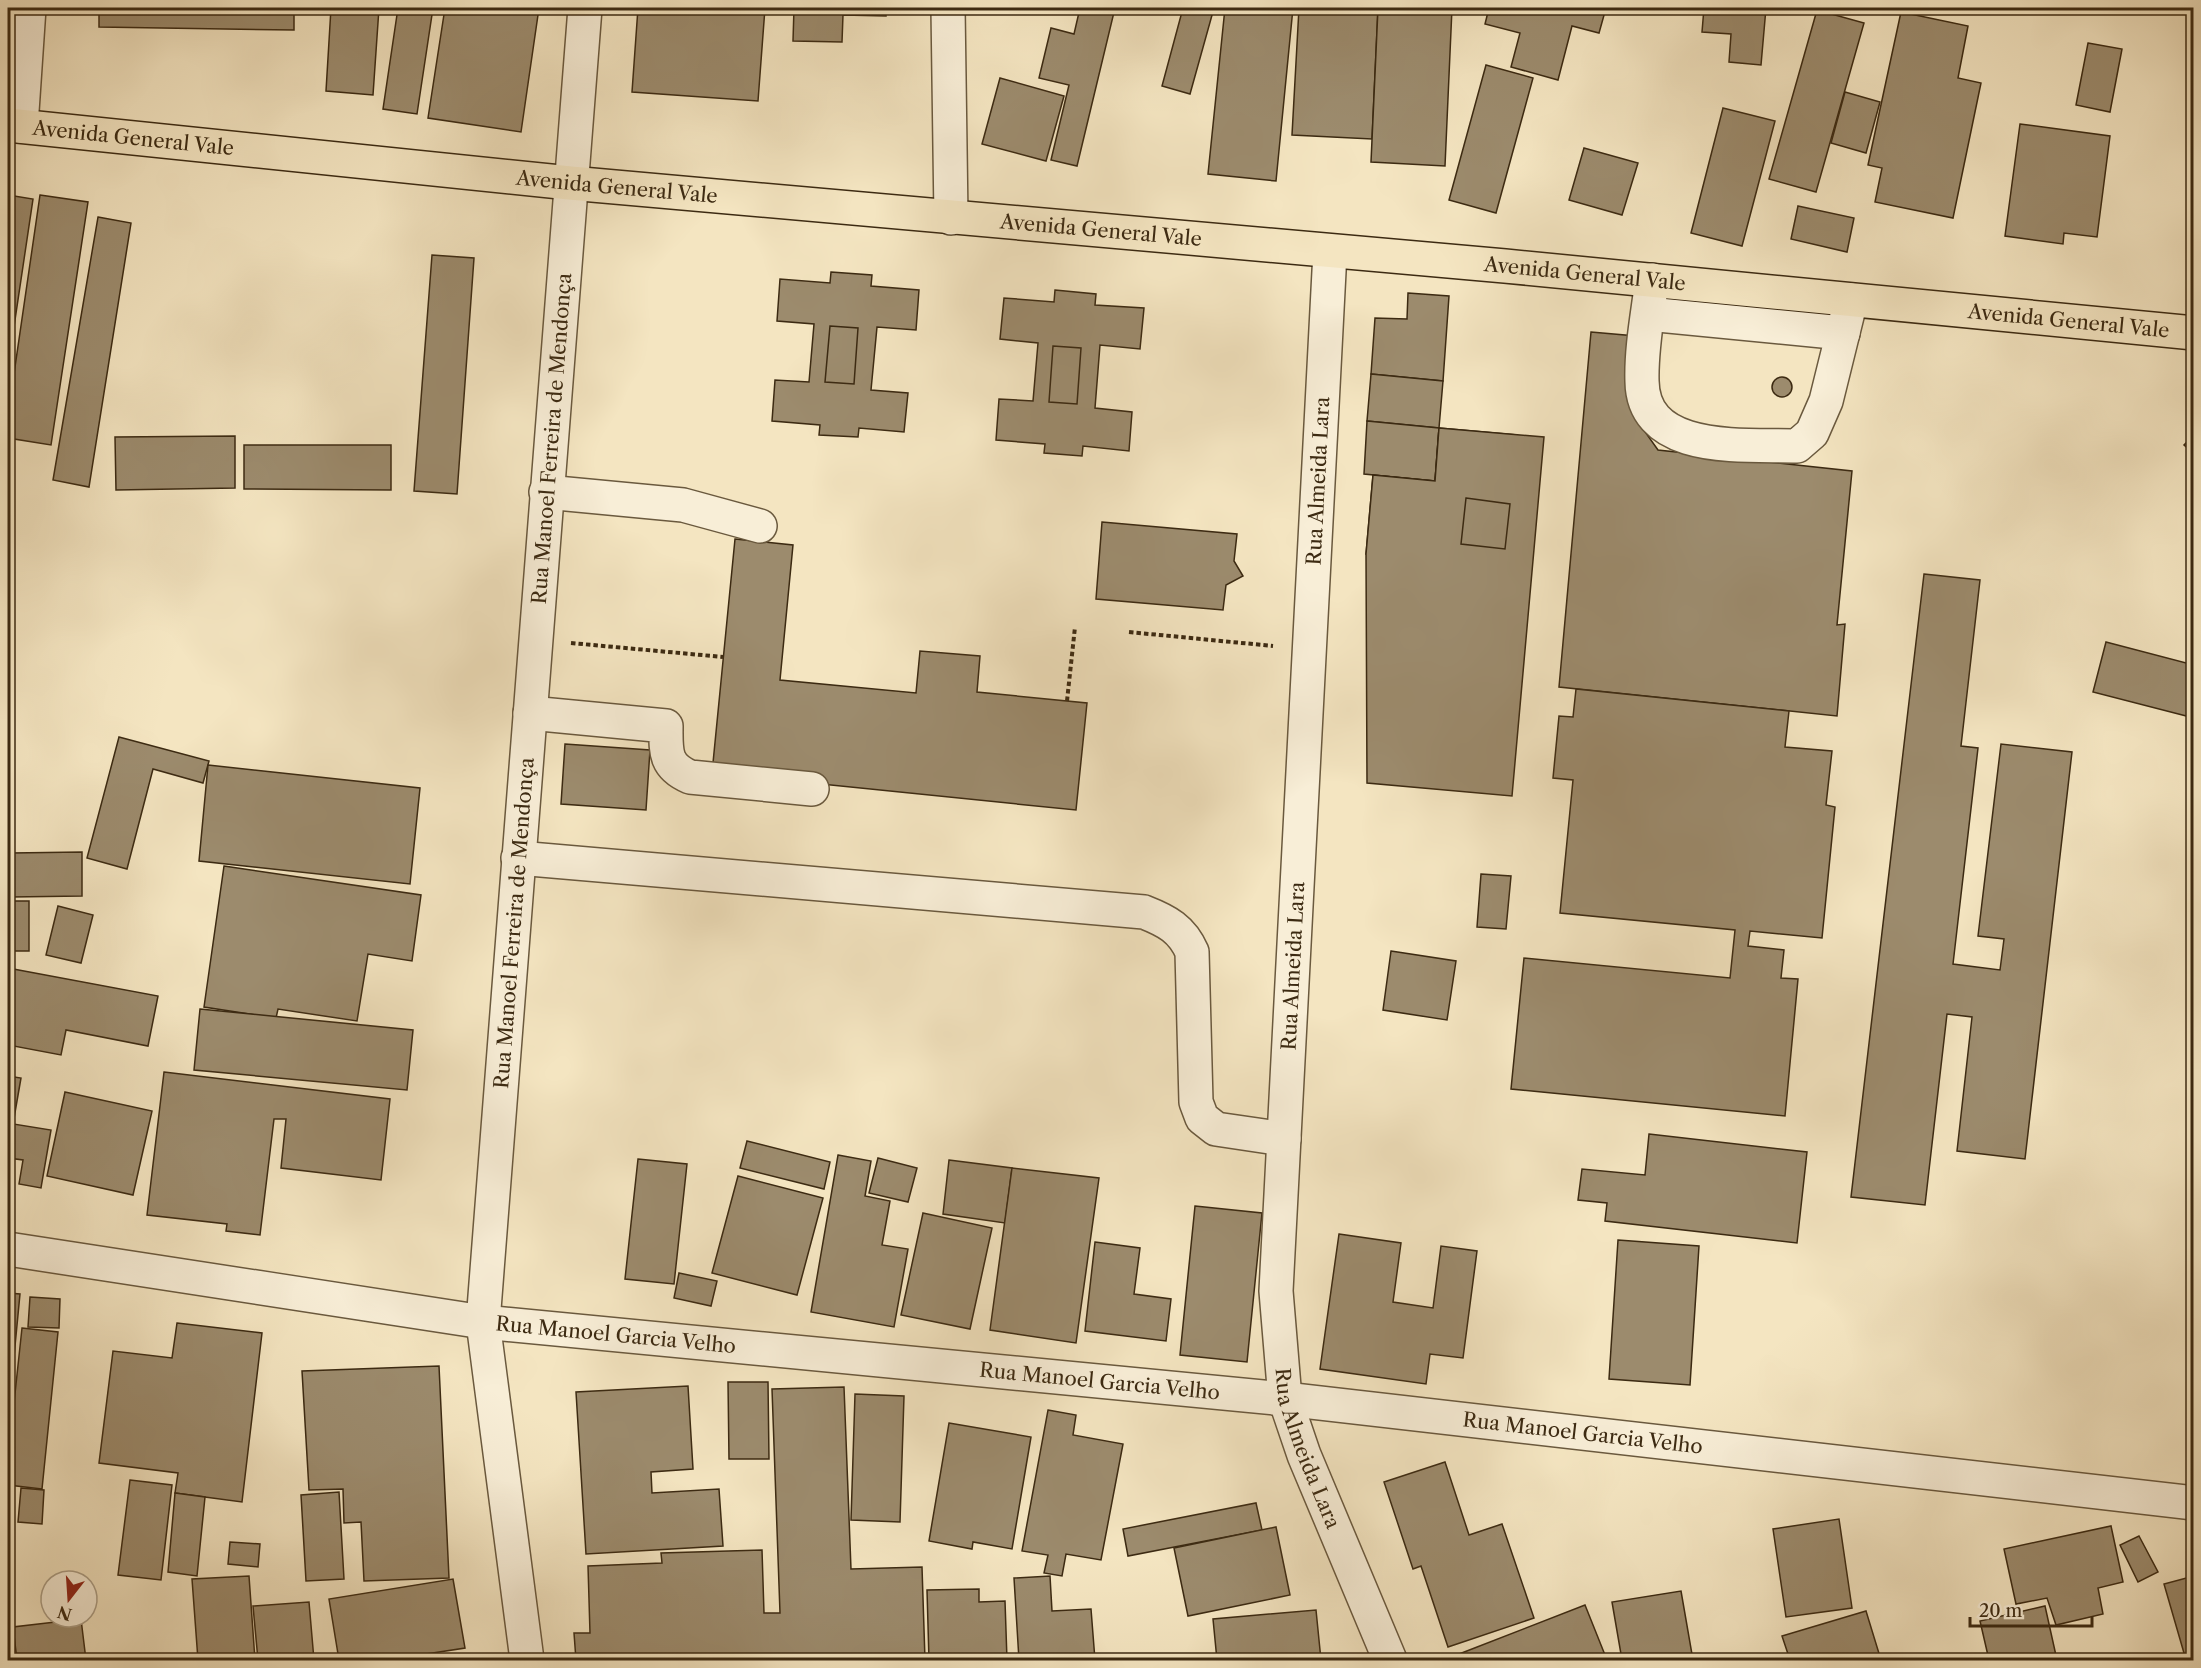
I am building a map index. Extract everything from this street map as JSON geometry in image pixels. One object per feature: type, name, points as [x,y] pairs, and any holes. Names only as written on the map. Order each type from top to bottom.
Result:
[{"type":"main road","name":"Avenida General Vale","points":[[14,125],[570,183],[951,219],[1652,280],[2193,333]]},
{"type":"street","points":[[14,125],[29,8]]},
{"type":"street","name":"Rua Manoel Ferreira de Mendonça","points":[[527,1660],[483,1322],[585,8]]},
{"type":"street","points":[[948,8],[951,219]]},
{"type":"street","name":"Rua Almeida Lara","points":[[1330,252],[1276,1291],[1285,1399],[1304,1455],[1390,1660]]},
{"type":"street","points":[[1652,280],[1642,383],[1648,408],[1666,430],[1700,443],[1797,446],[1812,433],[1826,401],[1851,300]]},
{"type":"street","points":[[1648,314],[1843,333]]},
{"type":"street","points":[[546,492],[682,505],[760,526]]},
{"type":"street","points":[[530,712],[666,726],[666,753],[676,771],[690,777],[812,789]]},
{"type":"street","points":[[518,858],[1144,912],[1166,921],[1185,935],[1192,952],[1196,1102],[1202,1118],[1216,1129],[1284,1139]]},
{"type":"street","name":"Rua Manoel Garcia Velho","points":[[8,1249],[483,1322],[1285,1399],[2193,1503]]},
{"type":"path","points":[[1068,701],[1075,627]]},
{"type":"path","points":[[1129,632],[1309,649]]},
{"type":"path","points":[[535,640],[723,657]]},
{"type":"building","points":[[99,8],[294,8],[294,30],[99,27]]},
{"type":"building","points":[[331,8],[379,8],[373,95],[326,91]]},
{"type":"building","points":[[398,8],[433,8],[417,114],[383,109]]},
{"type":"building","points":[[445,8],[539,8],[521,132],[428,118]]},
{"type":"building","points":[[638,8],[765,8],[758,101],[632,92]]},
{"type":"building","points":[[794,8],[886,8],[886,16],[843,15],[842,42],[793,41]]},
{"type":"building","points":[[1080,8],[1115,8],[1077,166],[1051,160],[1069,85],[1039,78],[1051,28],[1074,34]]},
{"type":"building","points":[[1183,8],[1214,8],[1190,94],[1162,86]]},
{"type":"building","points":[[1225,8],[1293,8],[1276,181],[1208,174]]},
{"type":"building","points":[[1299,8],[1378,8],[1372,139],[1292,135]]},
{"type":"building","points":[[1378,8],[1452,8],[1445,166],[1371,162]]},
{"type":"building","points":[[1489,8],[1606,8],[1599,33],[1572,26],[1558,80],[1511,67],[1520,33],[1485,24]]},
{"type":"building","points":[[1704,8],[1766,8],[1761,65],[1729,62],[1731,34],[1702,32]]},
{"type":"building","points":[[1817,10],[1864,23],[1816,192],[1769,179]]},
{"type":"building","points":[[1901,12],[1968,26],[1958,78],[1981,83],[1953,218],[1875,202],[1882,168],[1868,165]]},
{"type":"building","points":[[2088,43],[2122,49],[2110,112],[2076,105]]},
{"type":"building","points":[[1486,65],[1533,78],[1496,213],[1449,200]]},
{"type":"building","points":[[1000,78],[1064,96],[1046,161],[982,144]]},
{"type":"building","points":[[1845,92],[1880,102],[1866,153],[1831,143]]},
{"type":"building","points":[[1723,108],[1775,121],[1742,246],[1691,233]]},
{"type":"building","points":[[2020,124],[2110,136],[2097,237],[2064,233],[2063,244],[2005,236]]},
{"type":"building","points":[[1584,148],[1638,163],[1622,215],[1569,200]]},
{"type":"building","points":[[8,195],[33,199],[8,367]]},
{"type":"building","points":[[40,195],[88,202],[51,445],[8,438],[8,415]]},
{"type":"building","points":[[1798,206],[1854,218],[1847,252],[1791,239]]},
{"type":"building","points":[[98,217],[131,223],[89,487],[53,480]]},
{"type":"building","points":[[432,255],[474,258],[457,494],[414,491]]},
{"type":"building","points":[[831,272],[872,275],[871,286],[919,290],[916,330],[877,327],[871,390],[908,393],[904,432],[859,428],[858,437],[819,435],[820,425],[772,421],[775,380],[809,382],[814,324],[777,321],[780,279],[830,283]]},
{"type":"building","points":[[1055,290],[1096,294],[1095,305],[1144,308],[1140,349],[1100,345],[1095,408],[1132,412],[1129,451],[1083,446],[1082,456],[1044,453],[1045,444],[996,440],[999,399],[1033,401],[1038,343],[1000,339],[1004,298],[1054,302]]},
{"type":"building","points":[[1408,293],[1449,296],[1443,381],[1371,374],[1375,318],[1407,319]]},
{"type":"building","points":[[830,326],[858,328],[854,384],[825,382]]},
{"type":"building","points":[[1591,332],[1636,336],[1632,401],[1643,429],[1658,450],[1852,471],[1837,625],[1845,624],[1837,716],[1559,687]]},
{"type":"building","points":[[1053,346],[1081,348],[1077,404],[1049,402]]},
{"type":"building","points":[[1371,374],[1443,381],[1439,428],[1367,421]]},
{"type":"building","points":[[1778,377],[1786,377],[1792,383],[1792,391],[1786,397],[1778,397],[1772,391],[1772,383]]},
{"type":"building","points":[[1367,421],[1439,428],[1435,481],[1364,474]]},
{"type":"building","points":[[1439,428],[1517,435],[1512,489],[1493,501],[1510,504],[1505,549],[1489,547],[1507,565],[1503,616],[1420,609],[1424,559],[1366,554],[1373,475],[1435,481]]},
{"type":"building","points":[[1439,428],[1544,437],[1512,796],[1367,783],[1366,554],[1373,475],[1435,481]]},
{"type":"building","points":[[2194,435],[2194,454],[2184,445]]},
{"type":"building","points":[[235,436],[235,488],[116,490],[115,437]]},
{"type":"building","points":[[244,445],[391,445],[391,490],[244,489]]},
{"type":"building","points":[[1466,498],[1510,504],[1505,549],[1461,544]]},
{"type":"building","points":[[1102,522],[1237,534],[1234,561],[1243,576],[1226,585],[1223,610],[1096,599]]},
{"type":"building","points":[[735,539],[793,545],[780,680],[916,693],[920,651],[980,656],[977,692],[1087,703],[1076,810],[712,773]]},
{"type":"building","points":[[1924,574],[1980,580],[1961,746],[1978,748],[1953,964],[2000,970],[2004,939],[1978,936],[2001,744],[2072,752],[2025,1159],[1957,1151],[1972,1017],[1947,1014],[1925,1205],[1851,1197]]},
{"type":"building","points":[[2106,642],[2194,665],[2194,718],[2093,692]]},
{"type":"building","points":[[1576,689],[1789,711],[1785,747],[1832,751],[1826,805],[1835,807],[1822,938],[1750,931],[1748,946],[1784,950],[1781,978],[1798,979],[1785,1116],[1511,1089],[1524,958],[1730,978],[1735,930],[1560,913],[1573,780],[1553,778],[1559,716],[1573,717]]},
{"type":"building","points":[[119,737],[209,761],[203,783],[153,769],[127,869],[87,858]]},
{"type":"building","points":[[565,744],[650,750],[646,810],[561,804]]},
{"type":"building","points":[[208,765],[420,788],[410,884],[199,861]]},
{"type":"building","points":[[82,852],[82,896],[11,897],[11,853]]},
{"type":"building","points":[[224,866],[421,895],[412,961],[368,954],[357,1021],[278,1009],[276,1018],[204,1007]]},
{"type":"building","points":[[1481,874],[1511,876],[1506,929],[1477,927]]},
{"type":"building","points":[[8,901],[29,901],[29,951],[8,951]]},
{"type":"building","points":[[58,906],[93,915],[81,963],[46,955]]},
{"type":"building","points":[[1391,951],[1456,961],[1447,1020],[1383,1010]]},
{"type":"building","points":[[8,968],[158,996],[148,1046],[66,1030],[61,1055],[8,1045]]},
{"type":"building","points":[[200,1009],[413,1030],[407,1090],[194,1070]]},
{"type":"building","points":[[164,1072],[390,1099],[381,1180],[281,1168],[286,1119],[274,1119],[260,1235],[226,1231],[227,1224],[147,1215]]},
{"type":"building","points":[[8,1076],[21,1078],[13,1124],[51,1130],[41,1188],[19,1184],[23,1160],[8,1158]]},
{"type":"building","points":[[65,1092],[152,1111],[133,1195],[47,1176]]},
{"type":"building","points":[[1649,1134],[1807,1152],[1797,1243],[1605,1221],[1607,1203],[1578,1200],[1582,1169],[1645,1175]]},
{"type":"building","points":[[747,1141],[830,1162],[824,1189],[740,1168]]},
{"type":"building","points":[[838,1155],[871,1161],[865,1196],[890,1201],[882,1245],[908,1249],[894,1327],[811,1312]]},
{"type":"building","points":[[878,1158],[917,1168],[908,1202],[869,1193]]},
{"type":"building","points":[[638,1159],[687,1164],[674,1284],[625,1279]]},
{"type":"building","points":[[949,1160],[1012,1168],[1005,1223],[943,1214]]},
{"type":"building","points":[[1012,1168],[1099,1178],[1076,1343],[990,1330]]},
{"type":"building","points":[[738,1176],[823,1198],[797,1295],[712,1273]]},
{"type":"building","points":[[1195,1206],[1262,1213],[1247,1362],[1180,1355]]},
{"type":"building","points":[[923,1213],[992,1228],[970,1329],[901,1315]]},
{"type":"building","points":[[1339,1234],[1401,1243],[1393,1302],[1433,1308],[1441,1246],[1477,1251],[1463,1358],[1430,1354],[1426,1384],[1320,1369]]},
{"type":"building","points":[[1618,1240],[1699,1246],[1690,1385],[1609,1379]]},
{"type":"building","points":[[1095,1242],[1140,1248],[1134,1294],[1171,1299],[1166,1341],[1085,1331]]},
{"type":"building","points":[[679,1273],[717,1281],[711,1306],[674,1298]]},
{"type":"building","points":[[8,1293],[20,1294],[8,1419]]},
{"type":"building","points":[[30,1297],[60,1299],[59,1328],[28,1327]]},
{"type":"building","points":[[177,1323],[262,1333],[242,1502],[175,1493],[178,1473],[99,1463],[113,1351],[172,1358]]},
{"type":"building","points":[[22,1328],[58,1332],[42,1489],[8,1485],[8,1459]]},
{"type":"building","points":[[439,1366],[449,1578],[364,1581],[361,1522],[344,1523],[343,1489],[309,1490],[302,1371]]},
{"type":"building","points":[[728,1382],[768,1382],[769,1459],[729,1459]]},
{"type":"building","points":[[688,1386],[693,1469],[651,1472],[652,1493],[719,1489],[723,1546],[586,1554],[576,1392]]},
{"type":"building","points":[[844,1387],[851,1569],[922,1567],[925,1660],[576,1660],[574,1633],[590,1633],[588,1566],[662,1563],[661,1553],[762,1550],[764,1613],[780,1613],[772,1389]]},
{"type":"building","points":[[855,1394],[904,1396],[900,1522],[851,1520]]},
{"type":"building","points":[[1048,1410],[1076,1415],[1073,1435],[1123,1444],[1101,1560],[1066,1554],[1062,1576],[1044,1573],[1048,1555],[1022,1551]]},
{"type":"building","points":[[949,1423],[1031,1437],[1012,1549],[973,1542],[972,1549],[929,1541]]},
{"type":"building","points":[[1445,1462],[1469,1535],[1502,1524],[1534,1618],[1448,1647],[1421,1566],[1413,1569],[1384,1482]]},
{"type":"building","points":[[130,1480],[172,1485],[161,1580],[118,1575]]},
{"type":"building","points":[[21,1488],[44,1490],[42,1524],[18,1522]]},
{"type":"building","points":[[339,1492],[344,1579],[306,1581],[301,1495]]},
{"type":"building","points":[[175,1493],[205,1497],[197,1576],[168,1572]]},
{"type":"building","points":[[1256,1503],[1262,1530],[1128,1556],[1123,1529]]},
{"type":"building","points":[[1839,1519],[1852,1608],[1786,1617],[1773,1529]]},
{"type":"building","points":[[2111,1526],[2123,1582],[2098,1588],[2103,1614],[2056,1625],[2047,1598],[2016,1604],[2004,1549]]},
{"type":"building","points":[[1276,1527],[1290,1595],[1188,1616],[1174,1548]]},
{"type":"building","points":[[2139,1536],[2158,1572],[2138,1582],[2120,1545]]},
{"type":"building","points":[[230,1542],[260,1544],[258,1567],[228,1564]]},
{"type":"building","points":[[249,1576],[255,1660],[198,1660],[192,1579]]},
{"type":"building","points":[[1050,1576],[1052,1611],[1091,1609],[1095,1660],[1019,1660],[1014,1578]]},
{"type":"building","points":[[2194,1576],[2194,1660],[2186,1660],[2164,1584]]},
{"type":"building","points":[[453,1579],[465,1648],[387,1660],[339,1660],[329,1599]]},
{"type":"building","points":[[9,1587],[15,1660],[8,1660]]},
{"type":"building","points":[[979,1589],[979,1602],[1005,1601],[1007,1660],[929,1660],[927,1590]]},
{"type":"building","points":[[1681,1591],[1693,1660],[1622,1660],[1612,1602]]},
{"type":"building","points":[[309,1602],[314,1660],[258,1660],[253,1606]]},
{"type":"building","points":[[1585,1605],[1607,1660],[1456,1660],[1454,1656]]},
{"type":"building","points":[[2045,1606],[2057,1660],[1989,1660],[1980,1621]]},
{"type":"building","points":[[1316,1610],[1321,1660],[1217,1660],[1213,1619]]},
{"type":"building","points":[[1866,1611],[1881,1660],[1790,1660],[1782,1636]]},
{"type":"building","points":[[39,1624],[39,1629],[82,1629],[86,1660],[17,1660],[13,1627]]}]
